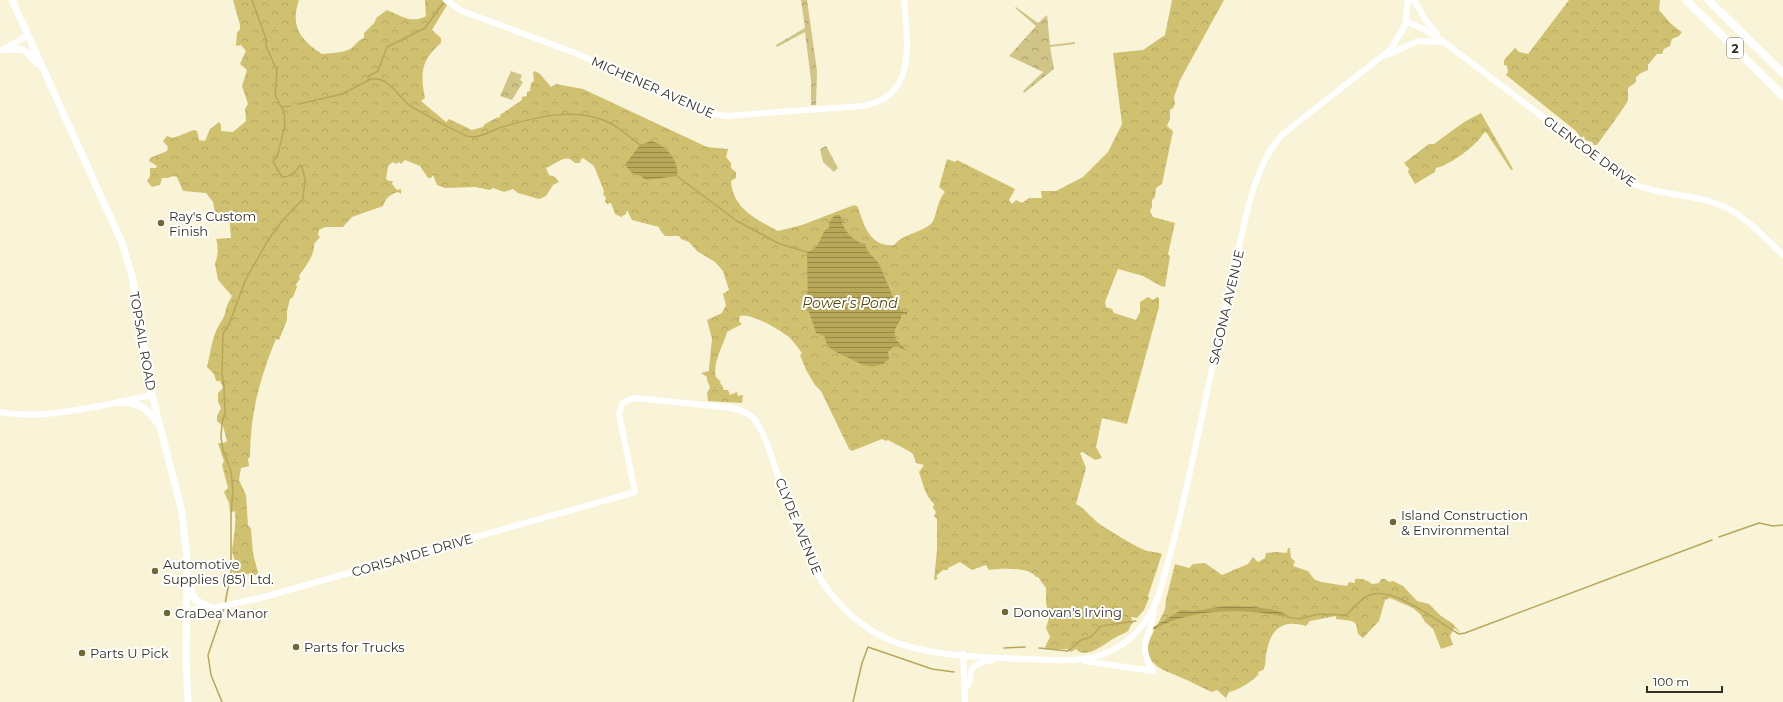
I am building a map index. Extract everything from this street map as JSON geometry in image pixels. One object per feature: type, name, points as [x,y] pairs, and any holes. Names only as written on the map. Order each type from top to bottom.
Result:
[{"type":"highway","name":"2","points":[[1686,0],[1783,96]]},
{"type":"highway","name":"2","points":[[1708,0],[1783,73]]},
{"type":"main road","name":"TOPSAIL ROAD","points":[[12,0],[122,243],[132,276],[152,395],[182,512],[186,543],[188,702]]},
{"type":"main road","points":[[2,51],[16,48],[26,50],[42,67]]},
{"type":"main road","points":[[120,402],[138,404],[147,408],[162,430]]},
{"type":"main road","points":[[187,581],[195,600],[214,608]]},
{"type":"street","name":"MICHENER AVENUE","points":[[446,0],[462,11],[578,54],[704,112],[726,116],[862,106],[873,104],[884,98],[897,85],[906,66],[908,51],[904,0]]},
{"type":"street","name":"SAGONA AVENUE","points":[[1126,642],[1140,628],[1155,606],[1163,581],[1185,492],[1225,308],[1260,168],[1272,146],[1283,134],[1383,56],[1397,41],[1406,21],[1408,0]]},
{"type":"street","points":[[1414,0],[1427,22],[1445,43]]},
{"type":"street","name":"GLENCOE DRIVE","points":[[1406,21],[1427,30],[1445,43],[1626,180],[1642,188],[1721,205],[1745,220],[1783,255]]},
{"type":"street","points":[[2,51],[28,35]]},
{"type":"street","points":[[1383,56],[1418,41],[1433,40],[1445,43]]},
{"type":"street","points":[[0,412],[19,415],[40,414],[120,402],[152,395]]},
{"type":"street","name":"CLYDE AVENUE","points":[[635,492],[619,414],[620,409],[625,402],[636,398],[743,410],[757,422],[808,556],[822,582],[836,600],[856,619],[881,636],[908,646],[963,654],[1000,658],[1080,661],[1101,655],[1126,642]]},
{"type":"street","name":"CORISANDE DRIVE","points":[[187,610],[214,608],[228,605],[635,492]]},
{"type":"street","points":[[1080,661],[1153,671],[1146,660],[1144,649],[1154,616],[1155,606]]},
{"type":"street","points":[[963,654],[965,702]]},
{"type":"street","points":[[965,689],[968,685],[970,673],[974,666],[980,662],[1000,658]]},
{"type":"green space","points":[[233,0],[299,0],[296,17],[299,32],[314,49],[322,54],[342,52],[350,49],[364,38],[364,33],[375,22],[376,18],[387,10],[402,17],[416,19],[426,16],[425,0],[442,0],[447,5],[432,30],[441,38],[441,43],[429,55],[426,61],[423,74],[425,98],[421,101],[446,122],[449,119],[472,130],[483,127],[485,124],[498,117],[500,118],[500,115],[522,100],[522,97],[527,96],[527,92],[530,91],[531,83],[534,81],[533,73],[535,71],[540,74],[551,87],[556,84],[583,89],[707,147],[728,149],[726,157],[731,163],[731,168],[736,172],[736,178],[731,181],[736,199],[747,212],[778,231],[802,225],[854,205],[858,207],[869,234],[874,239],[879,243],[894,245],[902,238],[927,227],[933,221],[940,200],[945,192],[939,187],[947,159],[955,162],[957,160],[1015,189],[1009,200],[1012,204],[1016,200],[1022,203],[1029,198],[1042,198],[1041,191],[1056,191],[1083,177],[1108,152],[1122,124],[1113,53],[1143,50],[1165,35],[1172,0],[1224,0],[1180,80],[1174,97],[1175,104],[1170,110],[1170,119],[1167,126],[1173,131],[1162,184],[1156,188],[1155,197],[1152,200],[1152,207],[1150,211],[1153,217],[1175,223],[1168,254],[1170,256],[1165,287],[1143,276],[1118,269],[1105,302],[1106,307],[1112,309],[1114,313],[1136,320],[1140,312],[1140,302],[1148,297],[1153,300],[1157,297],[1159,298],[1159,307],[1127,424],[1102,418],[1096,447],[1102,458],[1095,460],[1083,452],[1080,453],[1086,468],[1076,504],[1101,525],[1136,546],[1147,551],[1162,554],[1144,610],[1137,618],[1131,617],[1133,623],[1128,631],[1092,651],[1086,653],[1080,652],[1076,649],[1071,652],[1067,649],[1048,649],[1045,647],[1050,637],[1046,628],[1049,618],[1046,603],[1046,588],[1038,577],[1028,571],[1015,569],[989,570],[986,565],[972,570],[960,562],[948,568],[948,570],[943,570],[936,576],[938,579],[934,580],[937,550],[937,519],[934,516],[936,512],[933,508],[934,504],[926,493],[919,472],[924,465],[916,463],[913,454],[909,451],[888,440],[886,441],[882,439],[852,451],[849,449],[821,391],[815,385],[806,370],[800,355],[802,353],[790,338],[758,319],[740,316],[739,321],[742,324],[727,332],[715,366],[716,377],[721,382],[720,384],[724,390],[728,390],[730,395],[737,392],[738,396],[743,395],[742,403],[708,401],[707,393],[710,387],[707,377],[701,373],[709,371],[712,339],[707,320],[722,313],[726,305],[723,294],[729,290],[723,271],[715,262],[697,251],[689,242],[681,239],[679,236],[665,236],[659,227],[632,220],[627,210],[626,214],[621,217],[615,214],[611,203],[607,204],[605,201],[606,198],[603,194],[604,191],[594,166],[583,158],[581,159],[580,163],[575,163],[571,159],[567,158],[546,168],[549,175],[555,177],[559,182],[553,185],[546,196],[539,199],[518,193],[513,189],[504,192],[493,188],[490,190],[475,187],[445,188],[437,185],[433,175],[431,178],[428,178],[420,166],[405,160],[401,164],[399,162],[396,164],[393,162],[388,166],[386,179],[393,181],[392,184],[397,190],[401,189],[401,194],[398,192],[393,194],[387,199],[383,206],[352,217],[343,227],[325,227],[319,230],[318,235],[320,237],[314,244],[311,257],[299,276],[300,279],[296,284],[297,287],[293,297],[290,299],[287,311],[287,320],[279,340],[276,339],[270,354],[257,396],[250,441],[250,457],[248,459],[249,466],[241,468],[239,480],[246,495],[248,525],[251,529],[253,553],[258,573],[256,575],[244,574],[243,584],[237,585],[237,578],[232,571],[235,561],[232,549],[235,530],[235,511],[230,513],[229,503],[224,492],[228,488],[222,465],[224,461],[218,443],[224,443],[227,441],[223,426],[217,421],[217,416],[221,408],[218,402],[218,393],[223,388],[220,381],[216,381],[214,374],[207,367],[214,336],[232,296],[218,280],[215,264],[218,252],[216,239],[231,238],[229,215],[217,214],[213,202],[206,193],[183,191],[177,177],[173,176],[162,178],[160,185],[152,187],[147,181],[150,176],[150,168],[156,168],[157,166],[149,161],[150,158],[167,151],[168,147],[163,141],[167,136],[173,138],[194,130],[197,131],[199,140],[205,141],[210,129],[219,122],[221,125],[221,131],[233,132],[246,121],[245,109],[248,104],[242,86],[247,70],[240,64],[246,51],[241,45],[236,46],[237,33],[240,29],[240,25]]},
{"type":"green space","points":[[801,0],[807,0],[817,71],[816,105],[811,105],[811,80],[805,32],[777,47],[776,45],[805,28]]},
{"type":"green space","points":[[1569,0],[1660,0],[1659,10],[1682,32],[1679,36],[1672,39],[1670,46],[1664,49],[1662,54],[1657,54],[1648,65],[1648,70],[1636,77],[1636,82],[1628,88],[1627,103],[1597,145],[1585,140],[1584,136],[1581,138],[1576,131],[1506,75],[1508,72],[1507,66],[1504,65],[1504,60],[1515,48],[1519,52],[1528,54]]},
{"type":"green space","points":[[1016,7],[1038,23],[1047,15],[1050,45],[1075,42],[1075,44],[1050,47],[1054,69],[1024,93],[1023,91],[1043,72],[1009,56],[1036,26],[1015,8]]},
{"type":"green space","points":[[511,71],[522,75],[520,80],[523,82],[512,100],[500,96]]},
{"type":"green space","points":[[1481,113],[1513,169],[1511,170],[1486,132],[1475,144],[1462,154],[1448,163],[1436,168],[1435,172],[1415,184],[1408,172],[1409,168],[1404,163],[1429,144],[1434,144],[1464,122]]},
{"type":"green space","points":[[826,146],[838,168],[834,172],[823,162],[820,149]]},
{"type":"green space","points":[[1288,548],[1290,548],[1291,558],[1295,561],[1293,566],[1308,571],[1314,579],[1321,582],[1347,586],[1349,582],[1355,583],[1355,579],[1368,581],[1372,584],[1379,583],[1381,579],[1385,579],[1389,582],[1393,581],[1403,586],[1417,601],[1429,604],[1441,616],[1452,623],[1461,633],[1454,628],[1450,636],[1453,645],[1441,649],[1433,629],[1425,622],[1421,615],[1413,608],[1390,598],[1385,600],[1379,621],[1363,638],[1358,634],[1356,624],[1352,621],[1336,619],[1336,616],[1310,621],[1306,626],[1297,624],[1283,625],[1278,628],[1270,639],[1265,667],[1263,670],[1258,672],[1259,674],[1245,685],[1229,692],[1226,698],[1217,690],[1212,692],[1165,671],[1151,660],[1148,648],[1149,644],[1152,634],[1165,608],[1175,564],[1189,568],[1193,564],[1205,563],[1222,575],[1248,564],[1253,557],[1258,562],[1265,558],[1266,553],[1287,553]]},
{"type":"water","points":[[651,141],[666,149],[674,159],[677,176],[646,180],[639,175],[632,173],[625,165],[640,145]]},
{"type":"water","name":"Power's Pond","points":[[835,215],[839,215],[846,223],[842,222],[843,226],[851,236],[858,242],[866,244],[868,251],[877,261],[881,269],[895,303],[901,311],[907,312],[907,316],[905,314],[901,315],[901,319],[895,330],[895,337],[907,351],[899,347],[893,347],[888,352],[889,359],[879,365],[870,366],[861,364],[830,348],[824,336],[816,333],[808,309],[807,252],[816,247],[825,230],[829,228],[829,222]]},
{"type":"water","points":[[1226,606],[1270,609],[1285,614],[1288,617],[1235,611],[1206,613],[1178,619],[1153,630],[1152,628],[1181,610],[1194,611]]},
{"type":"waterway","points":[[225,604],[231,572],[231,515],[233,490],[231,471],[223,450],[221,438],[222,423],[225,413],[222,373],[223,334],[230,322],[245,281],[267,242],[282,221],[303,199],[305,179],[302,167],[300,165],[293,174],[282,177],[273,162],[278,154],[285,125],[284,112],[275,95],[277,71],[266,46],[266,39],[252,0]]},
{"type":"waterway","points":[[368,80],[369,76],[378,71],[387,47],[425,28],[443,3]]},
{"type":"waterway","points":[[299,104],[342,94],[371,79],[378,79],[389,84],[412,107],[467,136],[480,136],[502,127],[542,117],[570,114],[584,115],[610,123],[622,130],[640,145]]},
{"type":"waterway","points":[[282,107],[290,106]]},
{"type":"waterway","points":[[677,176],[737,221],[780,244],[807,252]]},
{"type":"waterway","points":[[1719,537],[1759,523],[1773,526],[1783,525]]},
{"type":"waterway","points":[[1288,617],[1299,619],[1319,614],[1346,615],[1367,596],[1380,594],[1403,600],[1459,634],[1465,633],[1712,540]]},
{"type":"waterway","points":[[222,702],[211,675],[208,655],[224,608]]},
{"type":"waterway","points":[[1039,648],[1068,651],[1081,640],[1091,637],[1101,626],[1136,621]]},
{"type":"waterway","points":[[853,702],[862,663],[868,647],[932,669],[954,672]]},
{"type":"waterway","points":[[1004,648],[1025,647]]},
{"type":"place","name":"Ray's Custom Finish","points":[[161,223]]},
{"type":"place","name":"Island Construction & Environmental","points":[[1393,522]]},
{"type":"place","name":"Automotive Supplies (85) Ltd.","points":[[155,571]]},
{"type":"place","name":"Donovan's Irving","points":[[1005,612]]},
{"type":"place","name":"CraDea Manor","points":[[167,613]]},
{"type":"place","name":"Parts for Trucks","points":[[296,647]]},
{"type":"place","name":"Parts U Pick","points":[[82,653]]}]
